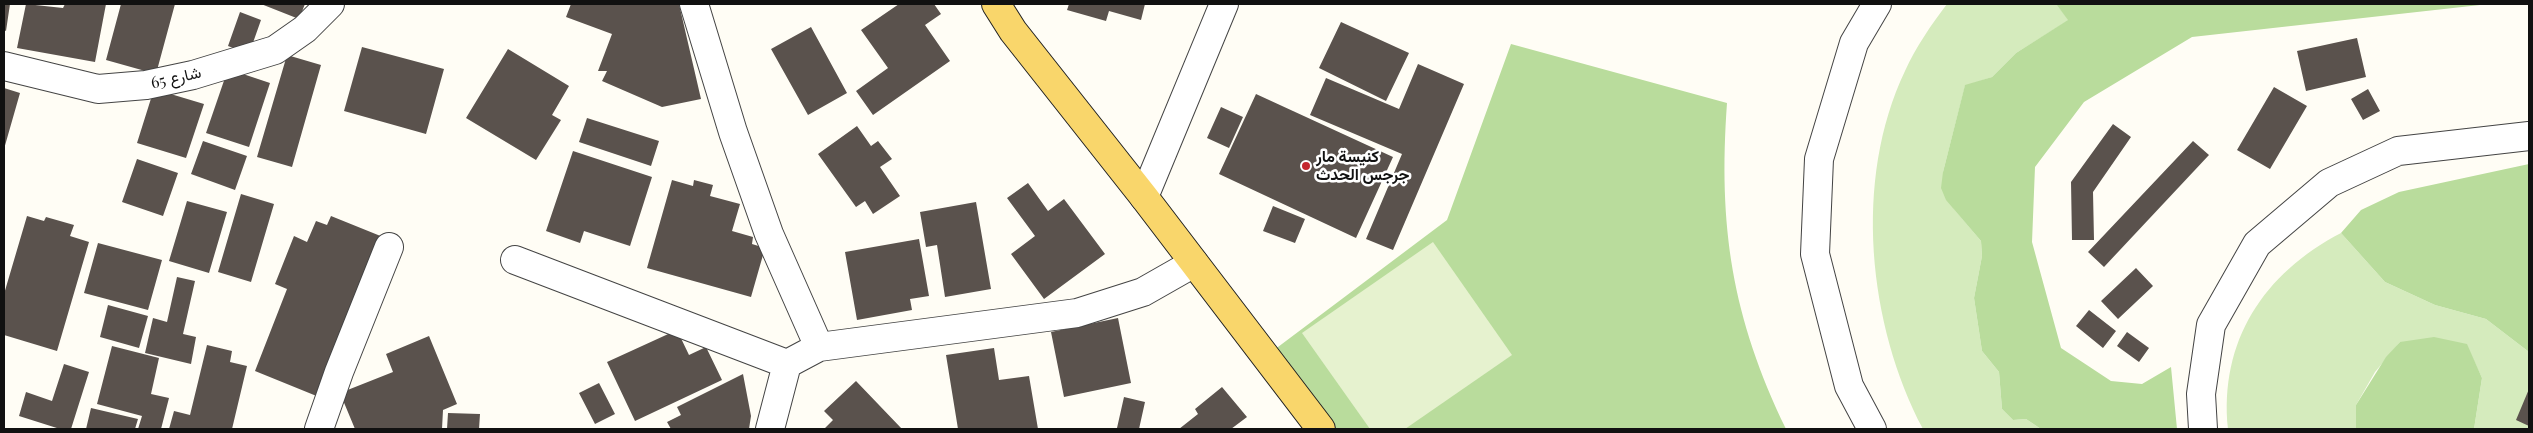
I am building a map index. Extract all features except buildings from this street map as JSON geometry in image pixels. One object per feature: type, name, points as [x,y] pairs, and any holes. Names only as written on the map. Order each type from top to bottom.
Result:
[{"type":"main road","points":[[996,4],[1013,31],[1144,197],[1321,429]]},
{"type":"street","name":"شارع 65","points":[[4,66],[98,88],[146,85],[193,75],[275,50],[305,29],[330,4]]},
{"type":"street","points":[[694,4],[733,132],[769,234],[819,346]]},
{"type":"street","points":[[1144,197],[1224,4]]},
{"type":"street","points":[[1872,429],[1849,386],[1815,254],[1819,159],[1854,43],[1878,4]]},
{"type":"street","points":[[2203,429],[2201,394],[2212,325],[2257,244],[2329,183],[2398,151],[2529,136]]},
{"type":"street","points":[[319,429],[339,372],[389,247]]},
{"type":"street","points":[[515,260],[787,364]]},
{"type":"street","points":[[770,429],[787,364],[819,346],[1077,313],[1143,292],[1194,263]]},
{"type":"green space","points":[[1947,4],[2056,4],[2069,20],[2016,53],[1992,77],[1965,86],[1943,172],[1954,209],[1981,241],[1982,256],[1974,298],[1982,351],[1999,372],[2002,409],[2013,420],[2026,419],[2041,429],[1923,429],[1904,388],[1890,345],[1879,299],[1874,252],[1873,205],[1878,158],[1889,113],[1905,71],[1924,36]]},
{"type":"green space","points":[[2056,4],[2489,4],[2192,37],[2084,102],[2035,167],[2032,242],[2061,348],[2111,381],[2142,384],[2171,367],[2177,429],[2041,429],[2026,419],[2013,420],[2002,409],[1999,372],[1982,351],[1974,298],[1982,256],[1981,241],[1946,200],[1941,188],[1943,172],[1965,85],[1992,77],[2016,53],[2068,20]]},
{"type":"green space","points":[[1511,44],[1727,103],[1725,190],[1727,231],[1733,270],[1741,309],[1753,348],[1786,429],[1316,429],[1258,362],[1447,220]]},
{"type":"green space","points":[[2529,164],[2529,352],[2486,319],[2435,305],[2385,282],[2341,233],[2361,210],[2399,192]]},
{"type":"green space","points":[[2341,233],[2385,282],[2435,305],[2486,319],[2529,352],[2529,429],[2474,429],[2482,378],[2466,344],[2400,342],[2375,372],[2356,405],[2356,429],[2228,429],[2227,397],[2231,367],[2239,339],[2252,313],[2269,289],[2290,268],[2314,249]]},
{"type":"green space","points":[[1433,242],[1512,355],[1405,429],[1370,429],[1302,333]]},
{"type":"green space","points":[[2434,337],[2467,344],[2482,378],[2474,429],[2356,429],[2356,405],[2386,357],[2400,342]]},
{"type":"place","name":"كنيسة مار جرجس الحدث","points":[[1306,166]]}]
